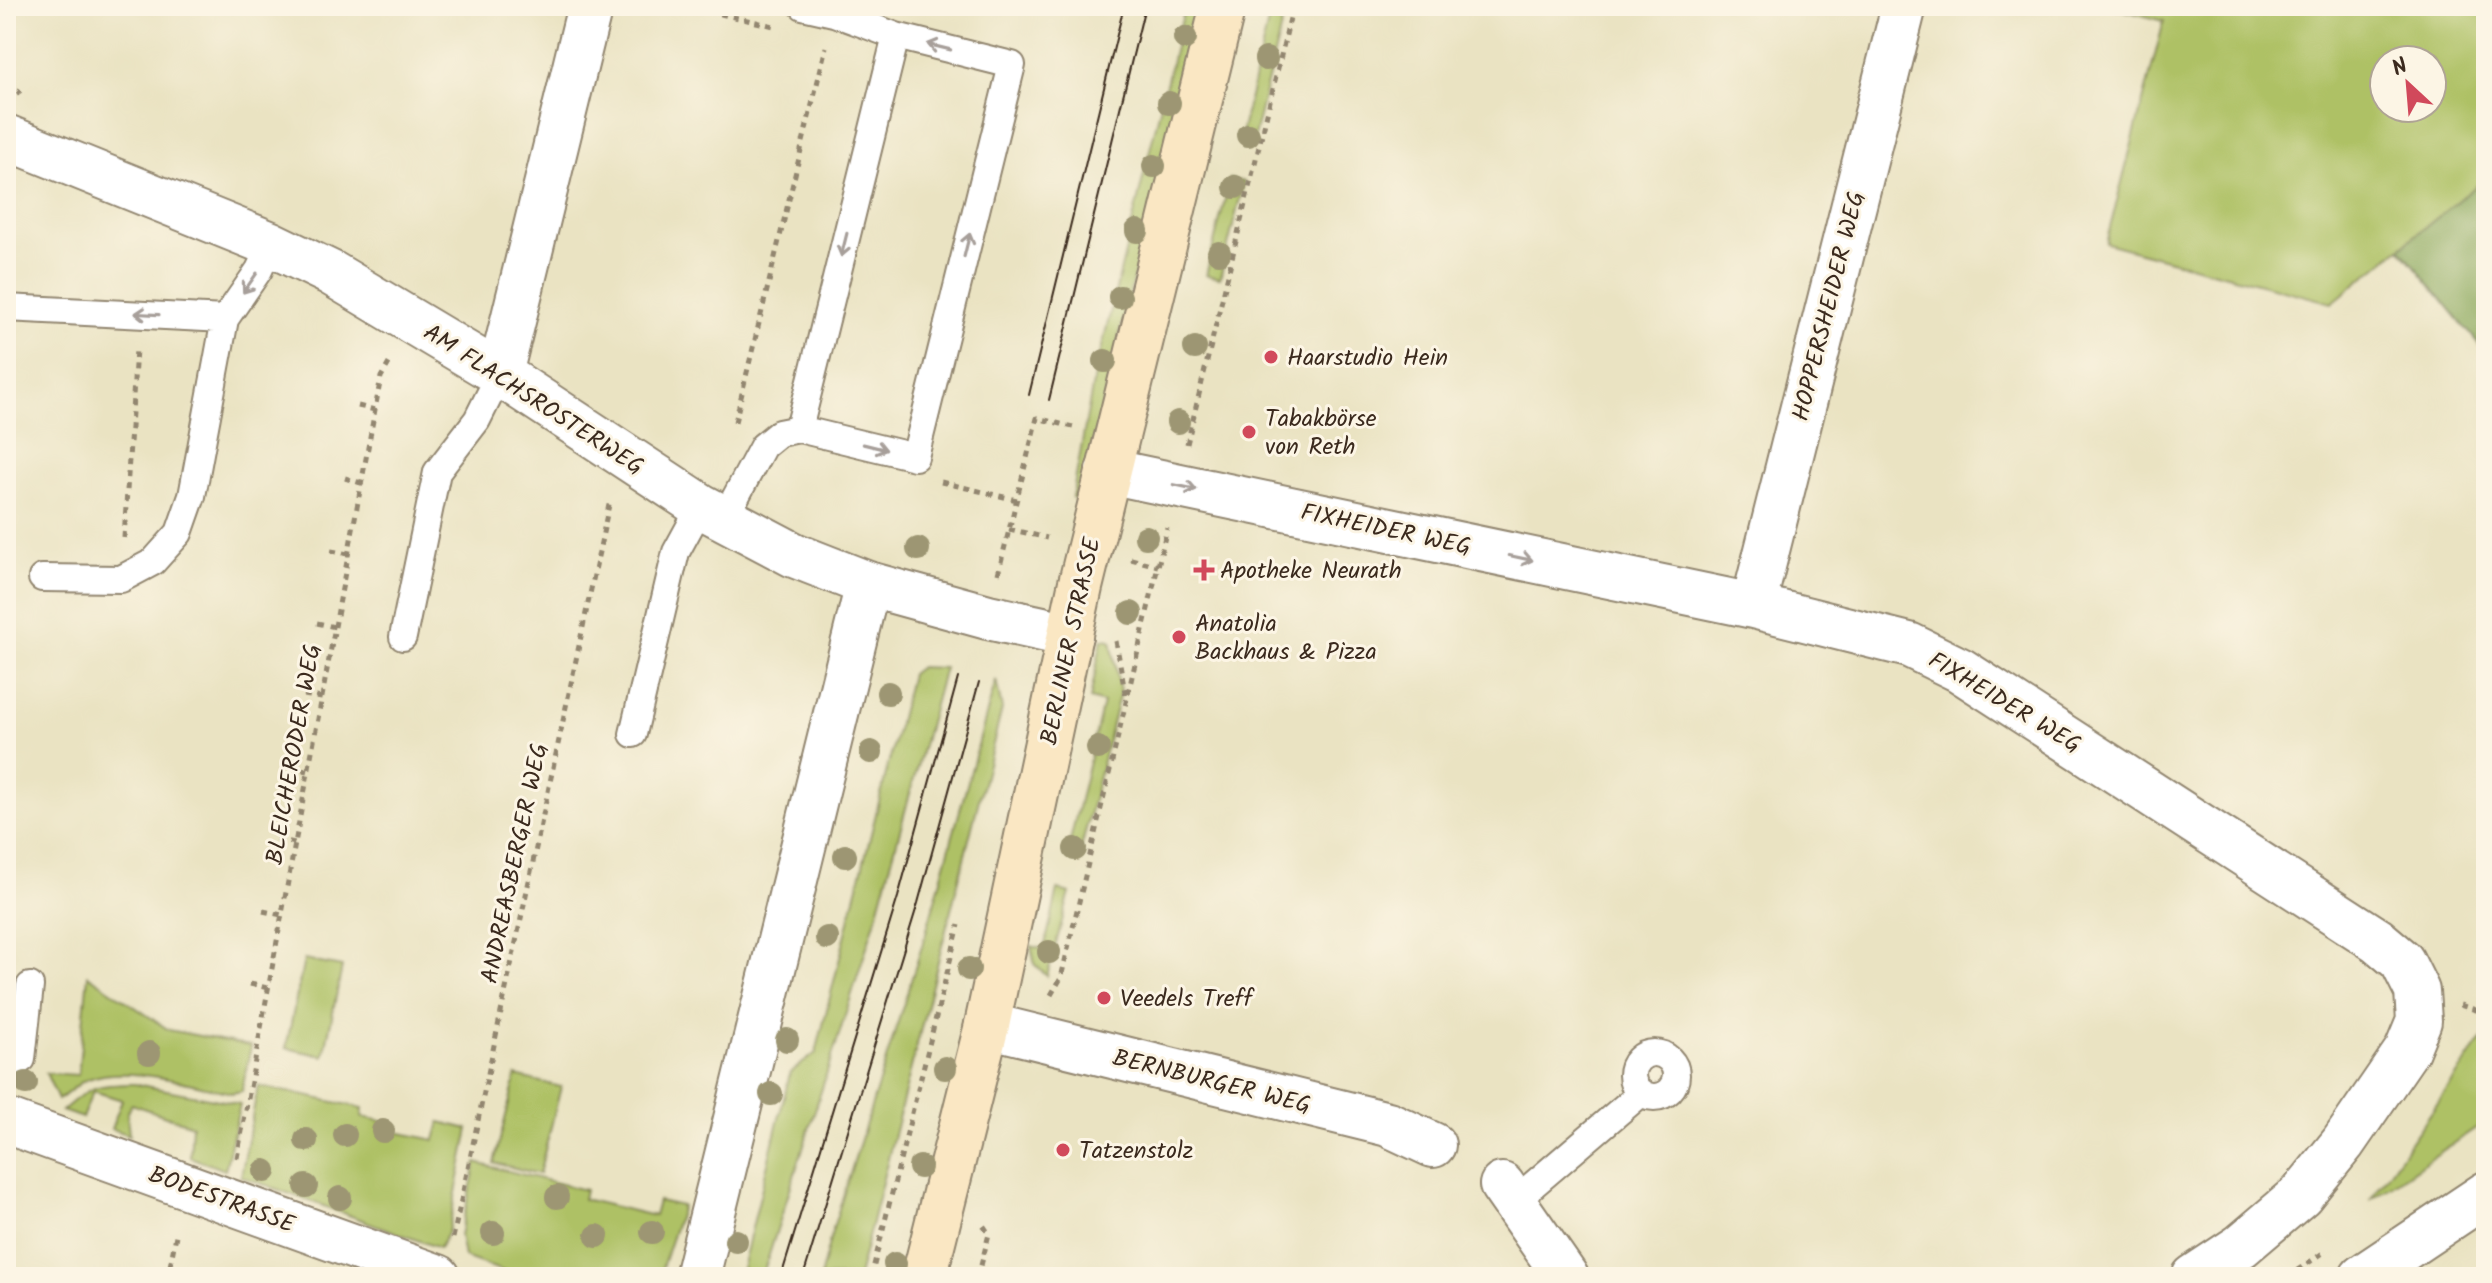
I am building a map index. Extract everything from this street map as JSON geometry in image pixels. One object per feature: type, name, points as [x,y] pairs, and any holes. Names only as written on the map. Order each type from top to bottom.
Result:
[{"type":"main road","name":"BERLINER STRASSE","points":[[924,1277],[987,1025],[1108,471],[1223,6]]},
{"type":"street","points":[[500,374],[590,6]]},
{"type":"street","name":"HOPPERSHEIDER WEG","points":[[1753,606],[1904,6]]},
{"type":"street","name":"AM FLACHSROSTERWEG","points":[[6,137],[271,244],[331,273],[500,374],[620,455],[713,512],[794,555],[868,584],[988,617],[1070,635]]},
{"type":"street","name":"FIXHEIDER WEG","points":[[1108,471],[1753,606],[1909,645],[1960,670],[2377,940],[2402,961],[2417,991],[2419,1021],[2407,1050],[2343,1143],[2301,1195],[2241,1246],[2194,1277]]},
{"type":"street","points":[[697,1277],[868,584]]},
{"type":"street","name":"BERNBURGER WEG","points":[[987,1025],[1388,1124],[1433,1145]]},
{"type":"street","name":"BODESTRASSE","points":[[6,1121],[223,1199],[444,1264]]},
{"type":"street","points":[[1508,1193],[1566,1277]]},
{"type":"street","points":[[2362,1277],[2486,1194]]},
{"type":"lane","points":[[633,734],[676,552],[713,512],[754,462],[763,446],[779,433],[799,429],[915,457],[1012,65],[896,36],[834,13],[803,6]]},
{"type":"lane","points":[[799,429],[896,36]]},
{"type":"lane","points":[[42,578],[121,579],[153,562],[179,533],[192,496],[225,319],[259,270],[271,244]]},
{"type":"lane","points":[[6,308],[225,319]]},
{"type":"lane","points":[[403,637],[437,472],[477,420],[500,374]]},
{"type":"lane","points":[[6,1074],[22,1059],[30,986]]},
{"type":"lane","points":[[1508,1193],[1641,1093]]},
{"type":"path","points":[[685,6],[738,18]]},
{"type":"path","points":[[1061,978],[1293,6]]},
{"type":"path","points":[[754,462],[731,436],[834,13]]},
{"type":"path","points":[[121,579],[138,314]]},
{"type":"path","name":"BLEICHERODER WEG","points":[[223,1199],[238,1152],[381,377],[414,322]]},
{"type":"path","points":[[358,406],[375,410]]},
{"type":"path","points":[[988,617],[1037,418],[1077,428]]},
{"type":"path","name":"ANDREASBERGER WEG","points":[[444,1264],[620,455]]},
{"type":"path","points":[[345,478],[361,483]]},
{"type":"path","points":[[950,484],[1017,500]]},
{"type":"path","points":[[331,551],[348,554]]},
{"type":"path","points":[[317,623],[335,627]]},
{"type":"path","points":[[304,695],[322,698]]},
{"type":"path","points":[[291,767],[308,771]]},
{"type":"path","points":[[277,839],[295,843]]},
{"type":"path","points":[[263,911],[282,915]]},
{"type":"path","points":[[871,1277],[959,924]]},
{"type":"path","points":[[250,984],[268,988]]},
{"type":"path","points":[[978,1277],[989,1234],[982,1222]]},
{"type":"green space","points":[[1185,6],[1200,6],[1079,500],[1072,498],[1092,388]]},
{"type":"green space","points":[[1272,6],[1286,6],[1252,145],[1239,142]]},
{"type":"green space","points":[[2107,6],[2486,6],[2486,178],[2332,303],[2106,243],[2164,21]]},
{"type":"green space","points":[[2486,178],[2486,353],[2400,248]]},
{"type":"green space","points":[[1230,179],[1244,182],[1220,278],[1206,275]]},
{"type":"green space","points":[[1102,639],[1111,640],[1120,692],[1078,861],[1066,858],[1103,703],[1090,699]]},
{"type":"green space","points":[[920,667],[944,668],[877,915],[762,1277],[740,1277],[790,1073],[816,1053],[911,674]]},
{"type":"green space","points":[[996,680],[1002,709],[858,1277],[820,1277],[926,933]]},
{"type":"green space","points":[[1058,890],[1070,893],[1047,976],[1035,965],[1031,946],[1044,949]]},
{"type":"green space","points":[[304,960],[342,967],[324,1056],[286,1048]]},
{"type":"green space","points":[[88,975],[169,1030],[251,1046],[242,1091],[232,1093],[160,1077],[122,1074],[88,1079],[58,1100],[46,1073],[78,1075]]},
{"type":"green space","points":[[2486,1034],[2486,1121],[2370,1200]]},
{"type":"green space","points":[[516,1076],[561,1087],[539,1174],[494,1163]]},
{"type":"green space","points":[[135,1084],[240,1104],[225,1170],[190,1157],[192,1125],[131,1104],[127,1113],[129,1135],[111,1129],[122,1100],[93,1091],[82,1118],[62,1111],[95,1088]]},
{"type":"green space","points":[[258,1086],[363,1108],[362,1117],[392,1123],[391,1131],[435,1140],[440,1122],[469,1129],[448,1232],[439,1248],[241,1176]]},
{"type":"green space","points":[[476,1163],[585,1190],[583,1199],[654,1216],[658,1201],[682,1206],[659,1277],[519,1277],[464,1257],[460,1235]]},
{"type":"tram line","points":[[1029,395],[1124,6]]},
{"type":"tram line","points":[[1049,400],[1145,6]]},
{"type":"tram line","points":[[781,1277],[898,897],[958,678]]},
{"type":"tram line","points":[[803,1277],[918,903],[979,682]]},
{"type":"place","name":"Haarstudio Hein","points":[[1271,357]]},
{"type":"place","name":"Tabakbörse von Reth","points":[[1249,432]]},
{"type":"place","name":"Apotheke Neurath","points":[[1204,570]]},
{"type":"place","name":"Anatolia Backhaus & Pizza","points":[[1179,637]]},
{"type":"place","name":"Veedels Treff","points":[[1104,998]]},
{"type":"place","name":"Tatzenstolz","points":[[1063,1150]]}]
